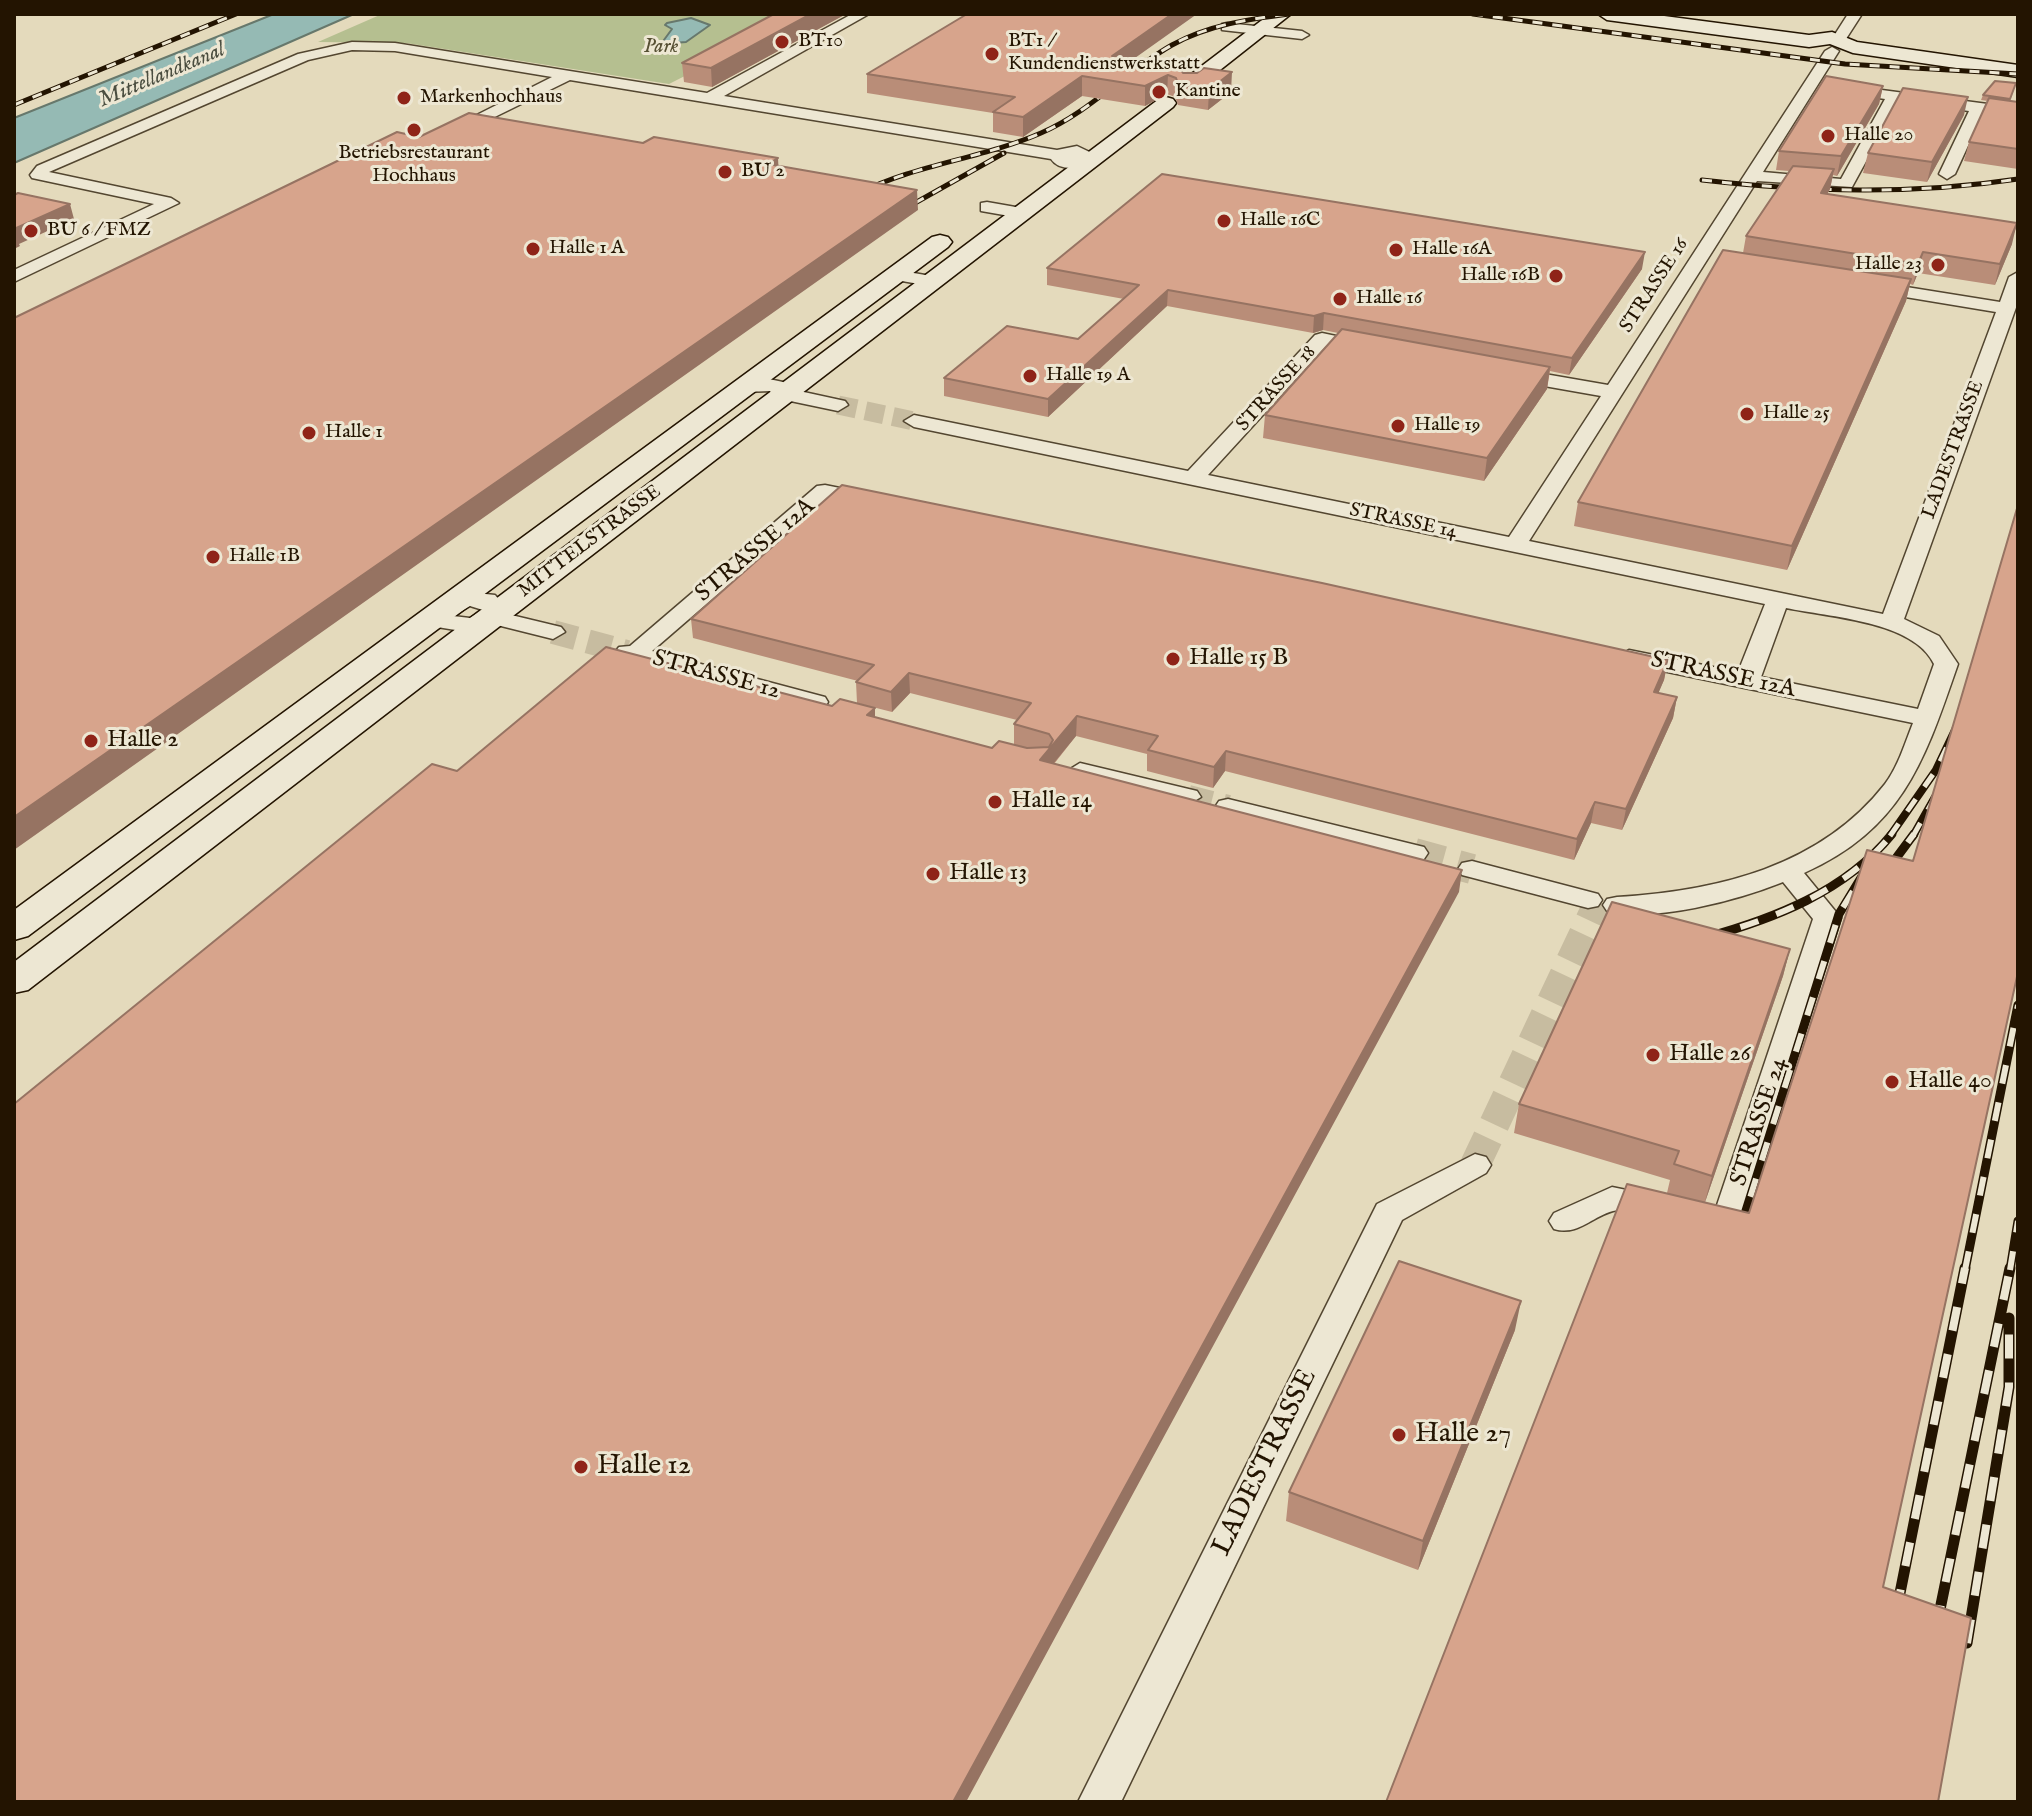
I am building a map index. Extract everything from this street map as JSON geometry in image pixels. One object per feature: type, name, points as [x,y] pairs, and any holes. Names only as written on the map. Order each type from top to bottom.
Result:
[{"type":"street","points":[[710,98],[862,14]]},
{"type":"street","points":[[1221,31],[1245,14]]},
{"type":"street","points":[[1189,85],[1282,14]]},
{"type":"street","points":[[1607,14],[1809,41],[1813,47],[1841,46],[2018,71]]},
{"type":"street","name":"STRASSE 16","points":[[1515,546],[1613,392],[1706,260],[1752,176],[1810,85],[1841,46],[1855,14]]},
{"type":"street","points":[[1221,31],[1302,35]]},
{"type":"street","points":[[14,277],[171,203],[38,175],[43,169],[326,50],[395,47],[1057,155]]},
{"type":"street","points":[[434,142],[568,75]]},
{"type":"street","points":[[1810,85],[2018,113]]},
{"type":"street","points":[[1752,176],[1846,184],[1894,96]]},
{"type":"street","name":"MITTELSTRASSE","points":[[14,981],[1021,213],[1087,148],[1166,103]]},
{"type":"street","points":[[1947,174],[1978,107]]},
{"type":"street","name":"MITTELSTRASSE","points":[[14,928],[1057,155],[1087,148]]},
{"type":"street","points":[[987,207],[1021,213]]},
{"type":"street","points":[[896,275],[931,281]]},
{"type":"street","name":"LADESTRASSE","points":[[1891,623],[2018,277]]},
{"type":"street","points":[[1853,284],[2006,308]]},
{"type":"street","name":"STRASSE 18","points":[[1193,479],[1322,339],[1383,351]]},
{"type":"street","points":[[1491,370],[1613,392]]},
{"type":"street","points":[[739,391],[733,401],[742,404],[777,399],[838,405]]},
{"type":"street","name":"STRASSE 14","points":[[914,421],[1891,623]]},
{"type":"street","name":"STRASSE 12A","points":[[631,653],[825,491],[888,504]]},
{"type":"street","points":[[449,606],[467,599],[487,600],[497,607],[492,617],[553,632]]},
{"type":"street","points":[[1747,681],[1778,600]]},
{"type":"street","points":[[1617,905],[1725,895],[1787,870],[1835,845],[1896,787],[1946,664],[1938,644],[1916,630],[1891,623]]},
{"type":"street","name":"STRASSE 12A","points":[[1606,652],[1926,718]]},
{"type":"street","name":"STRASSE 12","points":[[631,653],[843,709]]},
{"type":"street","points":[[1080,771],[1188,797]]},
{"type":"street","points":[[1228,807],[1414,853]]},
{"type":"street","points":[[1472,869],[1588,900]]},
{"type":"street","name":"STRASSE 24","points":[[1566,1221],[1596,1205],[1623,1198],[1725,1225],[1827,918],[1787,870]]},
{"type":"street","name":"LADESTRASSE","points":[[1099,1802],[1389,1212],[1475,1165]]},
{"type":"green space","name":"Park","points":[[382,14],[807,14],[669,84],[406,43],[318,42]]},
{"type":"water","name":"Mittellandkanal","points":[[274,14],[354,14],[14,163],[14,118]]},
{"type":"water","points":[[691,18],[710,25],[686,42],[661,44],[672,29],[665,25],[667,23]]},
{"type":"building","points":[[774,14],[811,14],[711,68],[682,63]]},
{"type":"building","points":[[967,14],[1172,14],[1112,56],[1177,64],[1183,73],[1197,73],[1204,68],[1232,72],[1209,90],[1179,86],[1176,78],[1168,75],[1145,86],[1082,76],[1023,117],[993,112],[1015,97],[867,74]]},
{"type":"building","name":"Halle 20","points":[[1826,76],[1883,86],[1841,156],[1779,151]]},
{"type":"building","points":[[1995,81],[2016,83],[2010,99],[1983,95]]},
{"type":"building","points":[[1903,88],[1968,97],[1932,162],[1868,153]]},
{"type":"building","points":[[1989,98],[2018,102],[2018,149],[1969,142]]},
{"type":"building","points":[[469,113],[643,143],[654,137],[778,158],[768,164],[917,190],[14,817],[14,318],[397,132],[419,137]]},
{"type":"building","points":[[1793,166],[1834,169],[1821,193],[2017,223],[2000,264],[1923,252],[1918,264],[1746,236]]},
{"type":"building","points":[[1162,174],[1645,252],[1572,358],[1324,313],[1314,316],[1168,290],[1048,399],[944,378],[1007,326],[1078,339],[1139,285],[1047,268]]},
{"type":"building","points":[[18,193],[70,204],[14,229],[14,195]]},
{"type":"building","name":"Halle 25","points":[[1723,250],[1911,279],[1792,546],[1578,502]]},
{"type":"building","name":"Halle 19","points":[[1342,329],[1550,367],[1487,458],[1265,415]]},
{"type":"building","name":"Halle 12","points":[[842,485],[1322,583],[1668,660],[1654,692],[1677,697],[1626,809],[1595,802],[1577,839],[1226,751],[1214,767],[1148,750],[1158,736],[1077,716],[1040,760],[1462,870],[953,1802],[14,1802],[14,1104],[432,764],[457,771],[606,647],[832,706],[840,699],[875,708],[867,715],[992,748],[999,741],[1027,748],[1049,747],[1053,740],[1049,734],[1014,724],[1031,703],[909,673],[891,692],[856,682],[874,665],[691,619]]},
{"type":"building","name":"Halle 40","points":[[2018,505],[2018,972],[1883,1587],[1971,1618],[1938,1802],[1386,1802],[1627,1184],[1749,1213],[1867,850],[1913,861]]},
{"type":"building","name":"Halle 26","points":[[1612,902],[1790,949],[1712,1176],[1674,1164],[1679,1151],[1519,1104]]},
{"type":"building","name":"Halle 27","points":[[1399,1261],[1521,1301],[1423,1541],[1289,1492]]},
{"type":"tunnel","points":[[838,405],[914,421]]},
{"type":"tunnel","points":[[553,632],[627,652]]},
{"type":"tunnel","points":[[1188,797],[1228,807]]},
{"type":"tunnel","points":[[1414,853],[1472,869]]},
{"type":"tunnel","points":[[1475,1165],[1599,902]]},
{"type":"railway","points":[[14,105],[236,14]]},
{"type":"railway","points":[[857,194],[902,175],[1041,133],[1076,114],[1155,55],[1200,32],[1289,14]]},
{"type":"railway","points":[[1473,14],[1845,64],[2018,74]]},
{"type":"railway","points":[[915,203],[1004,153]]},
{"type":"railway","points":[[1702,180],[1781,187],[1899,190],[2018,179]]},
{"type":"railway","points":[[1890,836],[1936,770],[1956,728]]},
{"type":"railway","points":[[1913,836],[1935,797]]},
{"type":"railway","points":[[1704,938],[1756,922],[1806,901],[1852,872],[1892,834]]},
{"type":"railway","points":[[1885,873],[1914,834]]},
{"type":"railway","points":[[1739,1233],[1839,914],[1867,868]]},
{"type":"railway","points":[[1965,1270],[2018,1005]]},
{"type":"railway","points":[[2010,1270],[2018,1221]]},
{"type":"railway","points":[[1896,1613],[1965,1268]]},
{"type":"railway","points":[[1936,1629],[2010,1268]]},
{"type":"railway","points":[[1967,1643],[2009,1387],[2009,1318]]},
{"type":"place","name":"BT10","points":[[782,42]]},
{"type":"place","name":"BT1 / Kundendienstwerkstatt","points":[[992,54]]},
{"type":"place","name":"Kantine","points":[[1159,92]]},
{"type":"place","name":"Markenhochhaus","points":[[404,98]]},
{"type":"place","name":"Betriebsrestaurant Hochhaus","points":[[414,130]]},
{"type":"place","name":"Halle 20","points":[[1828,136]]},
{"type":"place","name":"BU 2","points":[[725,172]]},
{"type":"place","name":"Halle 16C","points":[[1224,221]]},
{"type":"place","name":"BU 6 / FMZ","points":[[31,231]]},
{"type":"place","name":"Halle 1 A","points":[[533,249]]},
{"type":"place","name":"Halle 16A","points":[[1396,250]]},
{"type":"place","name":"Halle 23","points":[[1938,265]]},
{"type":"place","name":"Halle 16B","points":[[1556,276]]},
{"type":"place","name":"Halle 16","points":[[1340,299]]},
{"type":"place","name":"Halle 19 A","points":[[1030,376]]},
{"type":"place","name":"Halle 25","points":[[1747,414]]},
{"type":"place","name":"Halle 19","points":[[1398,426]]},
{"type":"place","name":"Halle 1","points":[[309,433]]},
{"type":"place","name":"Halle 1B","points":[[213,557]]},
{"type":"place","name":"Halle 15 B","points":[[1173,659]]},
{"type":"place","name":"Halle 2","points":[[91,741]]},
{"type":"place","name":"Halle 14","points":[[995,802]]},
{"type":"place","name":"Halle 13","points":[[933,874]]},
{"type":"place","name":"Halle 26","points":[[1653,1055]]},
{"type":"place","name":"Halle 40","points":[[1892,1082]]},
{"type":"place","name":"Halle 27","points":[[1399,1435]]},
{"type":"place","name":"Halle 12","points":[[581,1467]]}]
